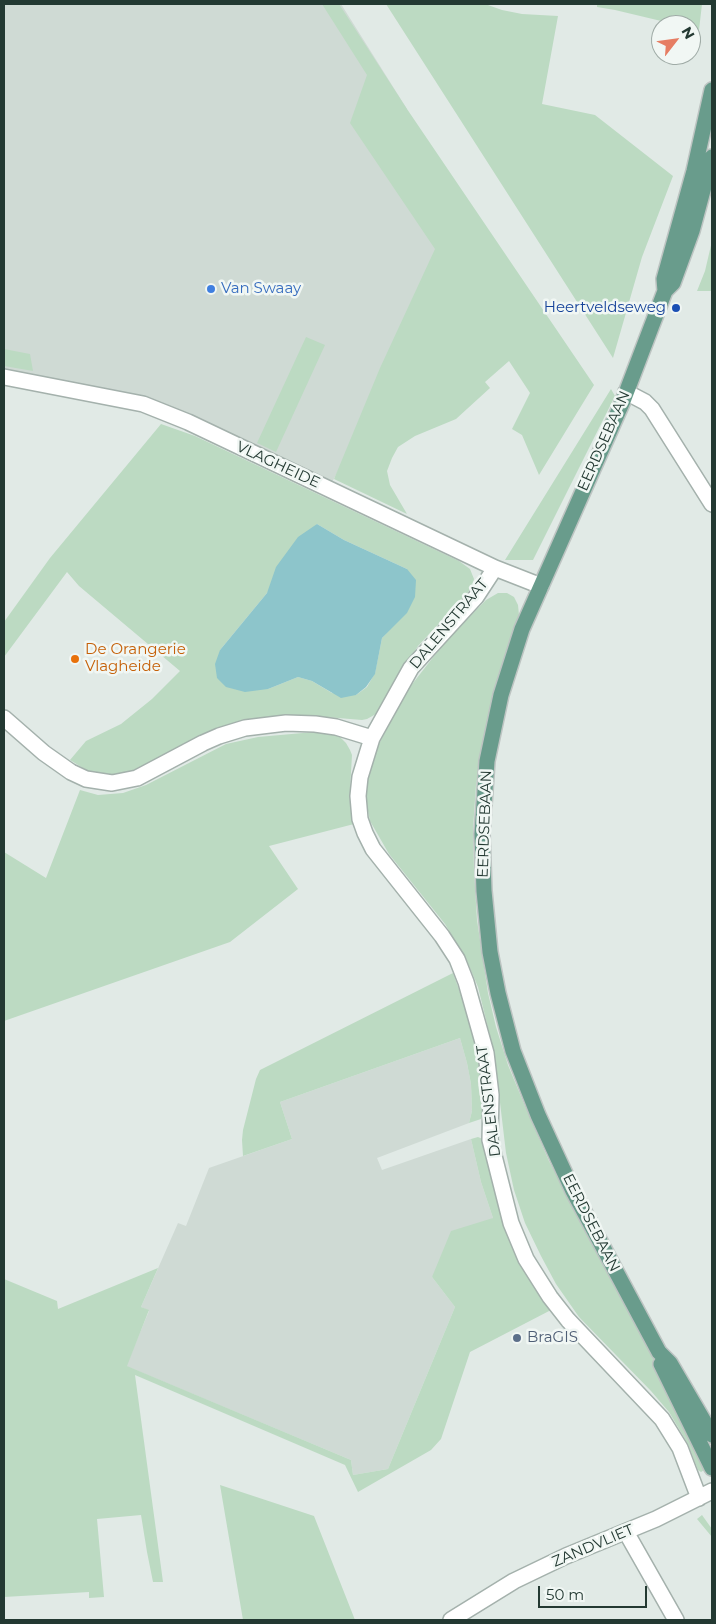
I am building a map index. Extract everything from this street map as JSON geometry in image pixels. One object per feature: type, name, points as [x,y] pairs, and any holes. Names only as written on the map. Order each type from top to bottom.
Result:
[{"type":"main road","name":"EERDSEBAAN","points":[[701,198],[712,90]]},
{"type":"main road","name":"EERDSEBAAN","points":[[712,157],[701,198],[664,279],[665,292],[626,392],[522,629],[501,695],[487,761],[483,843],[484,890],[490,952],[513,1052],[538,1115],[573,1191],[659,1352],[662,1367],[712,1468]]},
{"type":"main road","name":"EERDSEBAAN","points":[[659,1352],[670,1363],[712,1435]]},
{"type":"street","name":"VLAGHEIDE","points":[[4,377],[143,404],[188,422],[495,568],[541,586]]},
{"type":"street","points":[[626,392],[645,402],[658,416],[712,504]]},
{"type":"street","name":"DALENSTRAAT","points":[[495,568],[476,597],[411,668],[372,738],[360,777],[358,796],[360,819],[373,849],[442,936],[457,959],[466,982],[486,1053],[491,1095],[490,1140],[511,1223],[526,1259],[558,1307],[578,1331],[654,1408],[666,1424],[706,1495]]},
{"type":"street","points":[[4,718],[52,759],[71,772],[86,779],[112,783],[137,778],[203,743],[245,728],[286,723],[315,724],[336,727],[372,738]]},
{"type":"street","name":"ZANDVLIET","points":[[451,1620],[514,1581],[566,1556],[626,1532],[706,1495]]},
{"type":"street","points":[[626,1532],[676,1620]]},
{"type":"shaded area","name":"Van Swaay","points":[[4,4],[341,4],[407,109],[404,115],[470,229],[331,484],[160,402],[4,371]]},
{"type":"shaded area","points":[[460,1038],[471,1084],[472,1111],[469,1123],[377,1158],[382,1170],[471,1139],[481,1182],[493,1218],[432,1277],[455,1307],[388,1469],[353,1475],[351,1460],[126,1366],[149,1311],[141,1307],[178,1223],[186,1226],[209,1168],[292,1139],[280,1102]]},
{"type":"green space","points":[[322,4],[339,4],[407,109],[594,385],[539,475],[522,435],[512,429],[530,393],[509,361],[485,382],[490,388],[456,419],[415,436],[398,447],[387,471],[390,485],[407,514],[334,479],[380,368],[435,249],[350,123],[367,75]]},
{"type":"green space","points":[[386,4],[485,4],[522,14],[558,16],[542,104],[595,115],[673,176],[642,257],[613,358]]},
{"type":"green space","points":[[597,4],[702,4],[701,15],[651,15],[651,19],[597,7]]},
{"type":"green space","points":[[712,241],[712,291],[697,291],[705,271]]},
{"type":"green space","points":[[306,337],[325,345],[276,452],[257,443]]},
{"type":"green space","points":[[4,349],[30,354],[33,371],[4,366]]},
{"type":"green space","points":[[611,389],[615,396],[533,560],[505,560]]},
{"type":"green space","points":[[161,424],[195,436],[459,561],[470,569],[474,579],[472,587],[466,595],[418,646],[376,714],[367,719],[302,715],[259,718],[213,731],[187,743],[151,764],[131,773],[116,776],[91,773],[70,760],[86,741],[121,724],[152,699],[180,671],[79,586],[67,572],[4,657],[4,622],[50,558]],"holes":[[[317,524],[344,540],[407,569],[392,627],[382,638],[375,673],[367,687],[356,695],[332,693],[312,681],[298,677],[268,689],[220,650],[267,593]]]},
{"type":"green space","points":[[498,593],[507,593],[514,597],[518,605],[519,615],[504,663],[483,747],[476,785],[473,829],[474,870],[477,920],[488,993],[508,1065],[549,1161],[677,1402],[706,1469],[701,1472],[698,1470],[688,1444],[669,1412],[579,1317],[556,1284],[541,1256],[525,1223],[514,1190],[506,1153],[494,1052],[478,987],[467,961],[445,924],[389,854],[370,821],[366,792],[369,770],[378,746],[406,692],[445,642],[486,600]]},
{"type":"green space","points":[[314,732],[330,733],[340,737],[350,750],[352,755],[350,790],[354,824],[269,846],[298,889],[230,942],[4,1021],[4,852],[46,878],[80,790],[98,795],[123,793],[146,785],[226,744],[258,737]]},
{"type":"green space","points":[[453,973],[475,1034],[485,1108],[481,1119],[469,1123],[472,1111],[471,1084],[460,1038],[280,1102],[292,1139],[243,1156],[243,1130],[260,1070]]},
{"type":"green space","points":[[478,1137],[485,1140],[497,1201],[510,1237],[551,1310],[470,1352],[441,1439],[431,1450],[358,1492],[345,1465],[135,1375],[163,1582],[153,1582],[141,1515],[97,1519],[104,1597],[89,1598],[89,1592],[4,1597],[4,1279],[57,1301],[58,1309],[158,1268],[141,1307],[149,1310],[127,1366],[351,1460],[353,1475],[388,1469],[455,1307],[432,1277],[451,1231],[493,1218],[481,1182],[471,1139]]},
{"type":"green space","points":[[220,1485],[314,1516],[355,1620],[243,1620]]},
{"type":"green space","points":[[702,1515],[712,1529],[712,1537],[697,1519]]},
{"type":"water","points":[[317,524],[344,540],[407,569],[416,580],[415,597],[407,613],[382,638],[375,674],[366,687],[356,695],[341,698],[312,681],[298,677],[268,689],[245,692],[226,687],[217,678],[215,664],[220,650],[267,593],[276,567],[298,537]]},
{"type":"place","name":"Van Swaay","points":[[211,289]]},
{"type":"place","name":"Heertveldseweg","points":[[676,308]]},
{"type":"place","name":"De Orangerie Vlagheide","points":[[75,659]]},
{"type":"place","name":"BraGIS","points":[[517,1338]]}]
